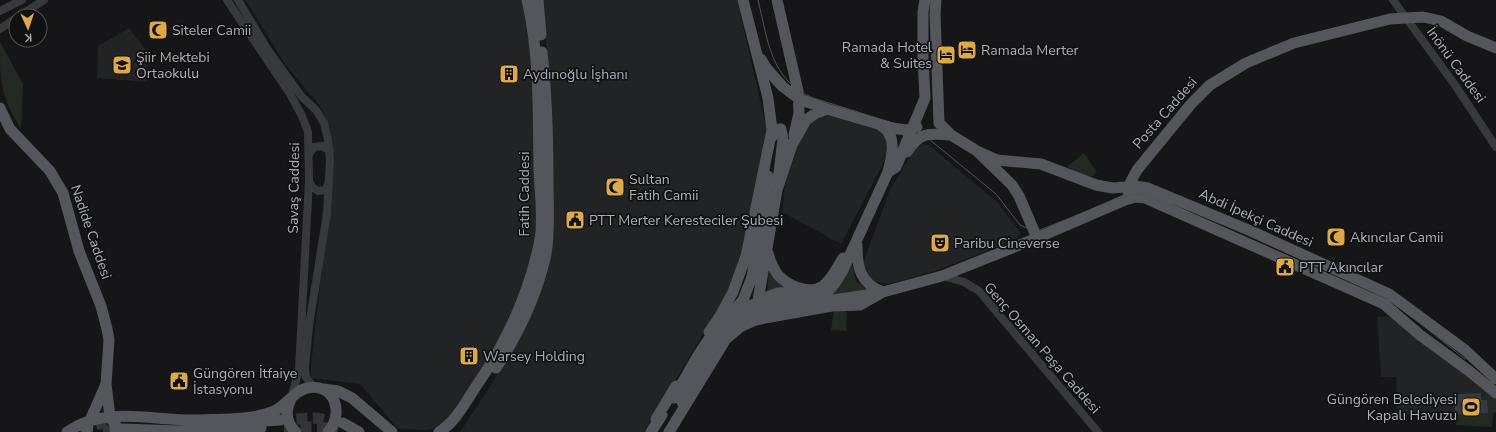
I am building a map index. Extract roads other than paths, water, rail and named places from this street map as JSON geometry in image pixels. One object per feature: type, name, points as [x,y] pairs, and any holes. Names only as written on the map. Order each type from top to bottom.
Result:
[{"type":"main road","name":"Fatih Caddesi","points":[[439,432],[455,417],[476,386],[508,331],[523,299],[540,243],[539,120],[535,45],[527,0]]},
{"type":"main road","name":"Fatih Caddesi","points":[[453,430],[506,352],[522,323],[532,300],[546,254],[548,233],[548,122],[538,0]]},
{"type":"main road","points":[[662,432],[711,336],[743,300],[752,277],[764,213],[772,151],[772,130],[768,98],[743,0]]},
{"type":"main road","points":[[777,0],[799,99],[799,113],[792,145],[777,190]]},
{"type":"main road","points":[[730,315],[741,308],[760,302],[824,293],[830,289],[843,270],[912,129],[925,98],[923,12],[925,0]]},
{"type":"main road","points":[[936,0],[935,14],[939,123],[951,135],[977,151],[1012,185],[1019,196],[1024,211],[1037,238]]},
{"type":"main road","name":"Posta Caddesi","points":[[1128,186],[1137,170],[1151,152],[1210,85],[1246,63],[1294,43],[1383,21],[1423,17],[1441,21],[1467,36],[1496,48]]},
{"type":"main road","points":[[755,48],[767,69],[782,86],[799,99],[827,109],[901,129],[912,129],[917,127],[920,123],[928,108],[935,84],[937,65]]},
{"type":"main road","name":"Nadide Caddesi","points":[[0,108],[10,129],[50,171],[63,192],[79,251],[101,306],[107,328],[109,340],[106,384]]},
{"type":"main road","points":[[792,145],[806,120],[816,113],[827,109]]},
{"type":"main road","points":[[874,122],[886,129],[891,138],[893,149],[892,170]]},
{"type":"main road","points":[[755,320],[777,190],[783,139],[781,129],[772,130]]},
{"type":"main road","points":[[656,419],[720,316],[733,292],[746,256],[772,130]]},
{"type":"main road","points":[[892,170],[914,141],[927,134],[951,135]]},
{"type":"main road","name":"Abdi İpekçi Caddesi","points":[[977,151],[997,160],[1040,164],[1096,185],[1113,188],[1128,186],[1148,188],[1251,231],[1390,294],[1465,350],[1496,379]]},
{"type":"main road","points":[[651,432],[678,400],[720,336],[736,321],[758,311],[883,292],[942,276],[1133,197],[1128,192],[1128,186]]},
{"type":"main road","name":"Abdi İpekçi Caddesi","points":[[1133,197],[1145,198],[1172,209],[1384,304],[1420,335],[1496,393]]},
{"type":"main road","points":[[1018,245],[1024,237],[1024,211]]},
{"type":"main road","points":[[776,316],[767,314],[764,311],[763,306],[767,297],[778,293],[809,290],[822,287],[831,278],[849,248],[858,242]]},
{"type":"main road","points":[[858,242],[857,259],[860,273],[865,282],[874,289],[883,292]]},
{"type":"main road","points":[[767,250],[772,264],[779,276],[789,284],[809,290]]},
{"type":"main road","points":[[733,292],[728,319],[731,325],[740,327]]},
{"type":"main road","points":[[669,432],[726,339],[740,327],[755,320],[776,316],[832,306],[860,305],[883,292]]},
{"type":"main road","points":[[106,384],[110,417],[119,427],[281,424]]},
{"type":"main road","points":[[81,432],[90,420],[106,384]]},
{"type":"main road","points":[[314,388],[329,394],[337,409],[334,425],[338,429],[359,432]]},
{"type":"main road","points":[[67,432],[90,420],[110,417],[191,420],[244,417],[271,412],[279,408],[301,390],[314,388],[338,391],[352,398],[384,427],[392,432]]},
{"type":"main road","points":[[291,399],[287,414],[288,422],[296,432]]},
{"type":"street","points":[[0,10],[22,0]]},
{"type":"street","points":[[32,8],[44,0]]},
{"type":"street","name":"Savaş Caddesi","points":[[227,0],[290,94],[302,116],[308,132],[309,180],[299,369],[291,399]]},
{"type":"street","points":[[238,0],[268,50],[302,97],[316,110],[321,118],[328,140],[330,152],[329,182],[322,254],[306,354],[306,377],[314,388]]},
{"type":"street","name":"İnönü Caddesi","points":[[1393,0],[1455,85],[1496,147]]},
{"type":"street","points":[[309,154],[314,147],[322,146],[330,152]]},
{"type":"street","points":[[309,180],[312,187],[318,191],[325,190],[329,182]]},
{"type":"street","name":"Genç Osman Paşa Caddesi","points":[[942,276],[964,282],[979,291],[1098,432]]},
{"type":"tunnel","points":[[280,420],[316,418],[342,423]]},
{"type":"tunnel","points":[[80,430],[99,424],[121,421]]},
{"type":"tunnel","points":[[284,427],[322,427],[338,430]]},
{"type":"tunnel","points":[[103,432],[122,429]]},
{"type":"tram line","points":[[758,0],[768,44],[779,70],[788,81],[799,90],[813,98],[912,129],[924,135],[996,194],[1020,225],[1033,231],[1040,230],[1125,196],[1139,194],[1148,196],[1384,302],[1496,389]]},
{"type":"tram line","points":[[1415,319],[1465,359]]},
{"type":"place","name":"Siteler Camii","points":[[158,30]]},
{"type":"place","name":"Ramada Merter","points":[[967,50]]},
{"type":"place","name":"Ramada Hotel & Suites","points":[[946,55]]},
{"type":"place","name":"Şiir Mektebi Ortaokulu","points":[[122,65]]},
{"type":"place","name":"Aydınoğlu İşhanı","points":[[509,74]]},
{"type":"place","name":"Sultan Fatih Camii","points":[[615,187]]},
{"type":"place","name":"PTT Merter Keresteciler Şubesi","points":[[575,220]]},
{"type":"place","name":"Akıncılar Camii","points":[[1336,237]]},
{"type":"place","name":"Paribu Cineverse","points":[[940,243]]},
{"type":"place","name":"PTT Akıncılar","points":[[1285,267]]},
{"type":"place","name":"Warsey Holding","points":[[469,356]]},
{"type":"place","name":"Güngören İtfaiye İstasyonu","points":[[179,381]]},
{"type":"place","name":"Güngören Belediyesi Kapalı Havuzu","points":[[1471,407]]}]
